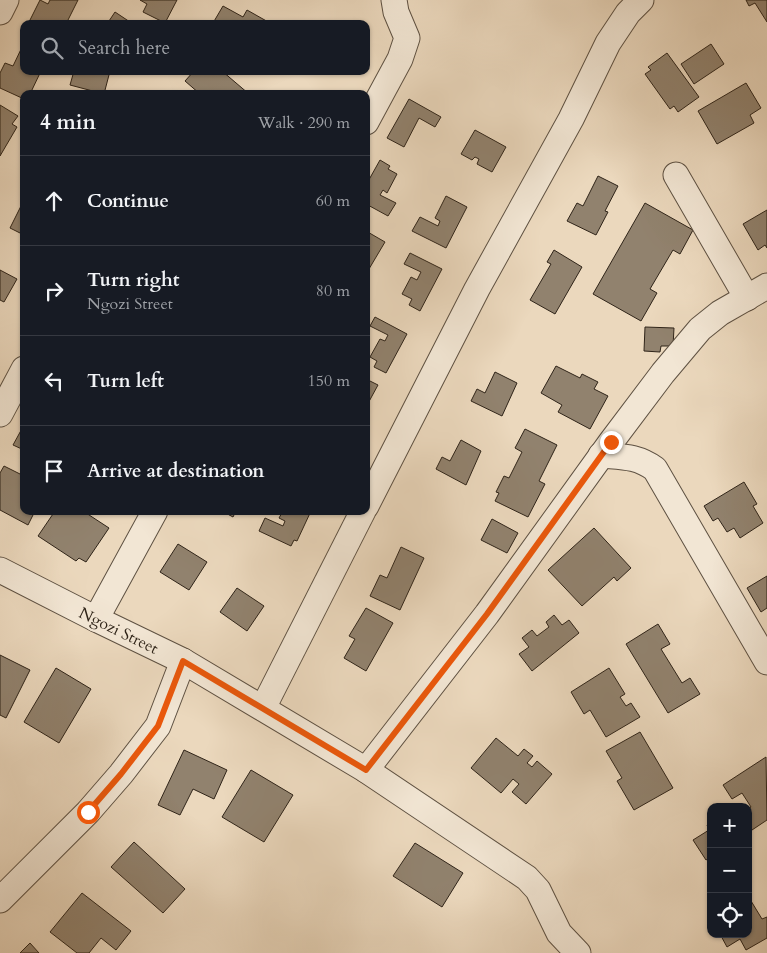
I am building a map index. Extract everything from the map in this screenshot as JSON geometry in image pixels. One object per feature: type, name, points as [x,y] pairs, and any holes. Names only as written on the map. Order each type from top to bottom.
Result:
[{"type":"street","points":[[0,12],[6,0]]},
{"type":"street","points":[[370,115],[400,59],[407,38],[396,12],[394,0]]},
{"type":"street","points":[[370,498],[477,288],[570,119],[608,43],[628,13],[641,0]]},
{"type":"street","points":[[366,770],[487,614],[663,373],[700,329],[720,313],[762,290],[676,175]]},
{"type":"street","points":[[0,414],[20,376]]},
{"type":"street","points":[[602,455],[634,457],[646,462],[655,469],[767,662]]},
{"type":"street","points":[[96,620],[154,515]]},
{"type":"street","points":[[263,708],[361,515]]},
{"type":"street","name":"Ngozi Street","points":[[0,570],[96,620],[183,661],[366,770],[527,878],[538,890],[559,932],[578,953]]},
{"type":"street","points":[[0,900],[88,812],[153,733],[158,726],[183,661]]},
{"type":"building","points":[[40,0],[48,4],[50,0],[78,0],[68,20],[30,20]]},
{"type":"building","points":[[140,0],[177,0],[167,20],[159,20],[143,12],[147,4]]},
{"type":"building","points":[[746,0],[767,0],[767,22],[755,3],[749,6]]},
{"type":"building","points":[[223,6],[243,17],[247,10],[265,20],[215,20]]},
{"type":"building","points":[[115,12],[127,20],[110,20]]},
{"type":"building","points":[[711,44],[724,64],[694,84],[681,64]]},
{"type":"building","points":[[20,51],[20,75],[39,75],[32,90],[20,90],[20,97],[0,88],[0,73],[5,63],[13,66]]},
{"type":"building","points":[[667,53],[699,97],[678,112],[674,106],[670,109],[645,74],[651,70],[648,67]]},
{"type":"building","points":[[73,75],[109,75],[105,90],[89,90],[70,85]]},
{"type":"building","points":[[190,75],[227,75],[244,90],[195,90],[185,81]]},
{"type":"building","points":[[746,83],[761,108],[750,115],[754,123],[717,144],[698,111]]},
{"type":"building","points":[[409,99],[441,117],[435,127],[419,118],[404,147],[387,138]]},
{"type":"building","points":[[0,105],[18,116],[12,124],[17,127],[0,156]]},
{"type":"building","points":[[475,130],[506,147],[492,172],[477,164],[479,159],[475,157],[472,160],[461,154]]},
{"type":"building","points":[[380,160],[390,166],[388,169],[397,174],[387,193],[383,190],[380,195],[396,203],[388,216],[370,206],[370,178]]},
{"type":"building","points":[[598,176],[618,186],[605,211],[608,212],[596,235],[567,221],[577,203],[583,206]]},
{"type":"building","points":[[446,196],[467,207],[446,248],[412,231],[420,217],[438,226],[440,221],[435,218]]},
{"type":"building","points":[[645,203],[693,230],[680,254],[673,250],[650,289],[657,293],[641,321],[593,294]]},
{"type":"building","points":[[20,208],[20,233],[10,228]]},
{"type":"building","points":[[767,210],[767,248],[765,245],[758,250],[743,224]]},
{"type":"building","points":[[370,233],[385,242],[370,267]]},
{"type":"building","points":[[554,250],[582,267],[555,314],[530,300],[551,264],[547,262]]},
{"type":"building","points":[[410,253],[442,269],[420,311],[409,305],[412,299],[402,294],[411,277],[417,280],[421,272],[404,264]]},
{"type":"building","points":[[0,270],[17,279],[4,302],[0,300]]},
{"type":"building","points":[[375,317],[407,334],[386,373],[374,367],[377,361],[370,357],[380,339],[385,341],[388,335],[370,326]]},
{"type":"building","points":[[645,327],[674,328],[673,346],[661,346],[660,352],[644,351]]},
{"type":"building","points":[[556,366],[580,378],[582,374],[598,382],[594,389],[608,396],[590,429],[558,412],[562,405],[541,393]]},
{"type":"building","points":[[495,372],[517,383],[502,416],[471,401],[477,389],[485,393]]},
{"type":"building","points":[[370,381],[378,385],[370,400]]},
{"type":"building","points":[[525,429],[557,445],[539,481],[545,484],[528,517],[495,501],[499,493],[496,492],[504,476],[509,478],[522,452],[515,448]]},
{"type":"building","points":[[20,432],[20,448],[13,445]]},
{"type":"building","points":[[461,440],[481,451],[466,485],[436,469],[442,457],[450,461]]},
{"type":"building","points":[[4,466],[20,474],[20,515],[33,515],[28,525],[0,510],[0,473]]},
{"type":"building","points":[[744,482],[757,504],[753,506],[763,523],[740,538],[734,528],[727,532],[718,518],[713,521],[704,506]]},
{"type":"building","points":[[52,515],[89,515],[109,528],[86,562],[79,558],[76,561],[38,536]]},
{"type":"building","points":[[281,515],[309,515],[297,541],[294,540],[291,546],[259,531],[265,518],[283,526],[285,521],[279,518]]},
{"type":"building","points":[[492,519],[518,533],[507,553],[481,540]]},
{"type":"building","points":[[594,528],[631,568],[617,581],[614,577],[582,606],[548,570]]},
{"type":"building","points":[[178,544],[207,562],[189,590],[160,572]]},
{"type":"building","points":[[401,547],[424,558],[400,610],[370,596],[380,575],[387,578]]},
{"type":"building","points":[[767,576],[767,608],[761,612],[747,588]]},
{"type":"building","points":[[237,588],[264,606],[247,631],[220,612]]},
{"type":"building","points":[[366,608],[393,623],[366,671],[344,658],[355,639],[349,636]]},
{"type":"building","points":[[554,615],[562,625],[569,620],[579,633],[532,671],[519,654],[529,647],[522,638],[532,630],[537,636],[549,627],[546,622]]},
{"type":"building","points":[[658,624],[670,644],[661,649],[682,683],[690,678],[700,694],[668,713],[626,644]]},
{"type":"building","points":[[0,655],[30,670],[6,718],[0,715]]},
{"type":"building","points":[[56,668],[91,689],[59,743],[24,722]]},
{"type":"building","points":[[609,668],[625,694],[620,697],[626,706],[631,703],[640,717],[606,737],[590,710],[584,714],[571,692]]},
{"type":"building","points":[[640,732],[673,788],[634,810],[617,781],[622,778],[606,751]]},
{"type":"building","points":[[496,738],[518,756],[524,749],[533,756],[527,763],[532,767],[537,761],[552,774],[526,804],[512,792],[519,784],[513,779],[501,793],[471,768]]},
{"type":"building","points":[[184,750],[227,770],[214,799],[193,789],[180,815],[158,805]]},
{"type":"building","points":[[766,757],[767,820],[752,830],[752,803],[748,803],[742,793],[732,799],[723,785]]},
{"type":"building","points":[[251,770],[293,795],[264,842],[222,817]]},
{"type":"building","points":[[707,831],[707,859],[706,860],[693,840]]},
{"type":"building","points":[[134,842],[185,889],[163,913],[111,867]]},
{"type":"building","points":[[415,843],[463,873],[442,907],[393,876]]},
{"type":"building","points":[[82,893],[131,931],[116,950],[101,938],[89,953],[77,953],[50,932]]},
{"type":"building","points":[[752,903],[762,919],[767,917],[767,938],[746,950],[740,939],[727,947],[722,938],[752,938]]},
{"type":"building","points":[[30,943],[39,953],[20,953]]},
{"type":"route","points":[[88,812],[121,774],[158,726],[183,661],[366,770],[487,614],[611,442]]}]
